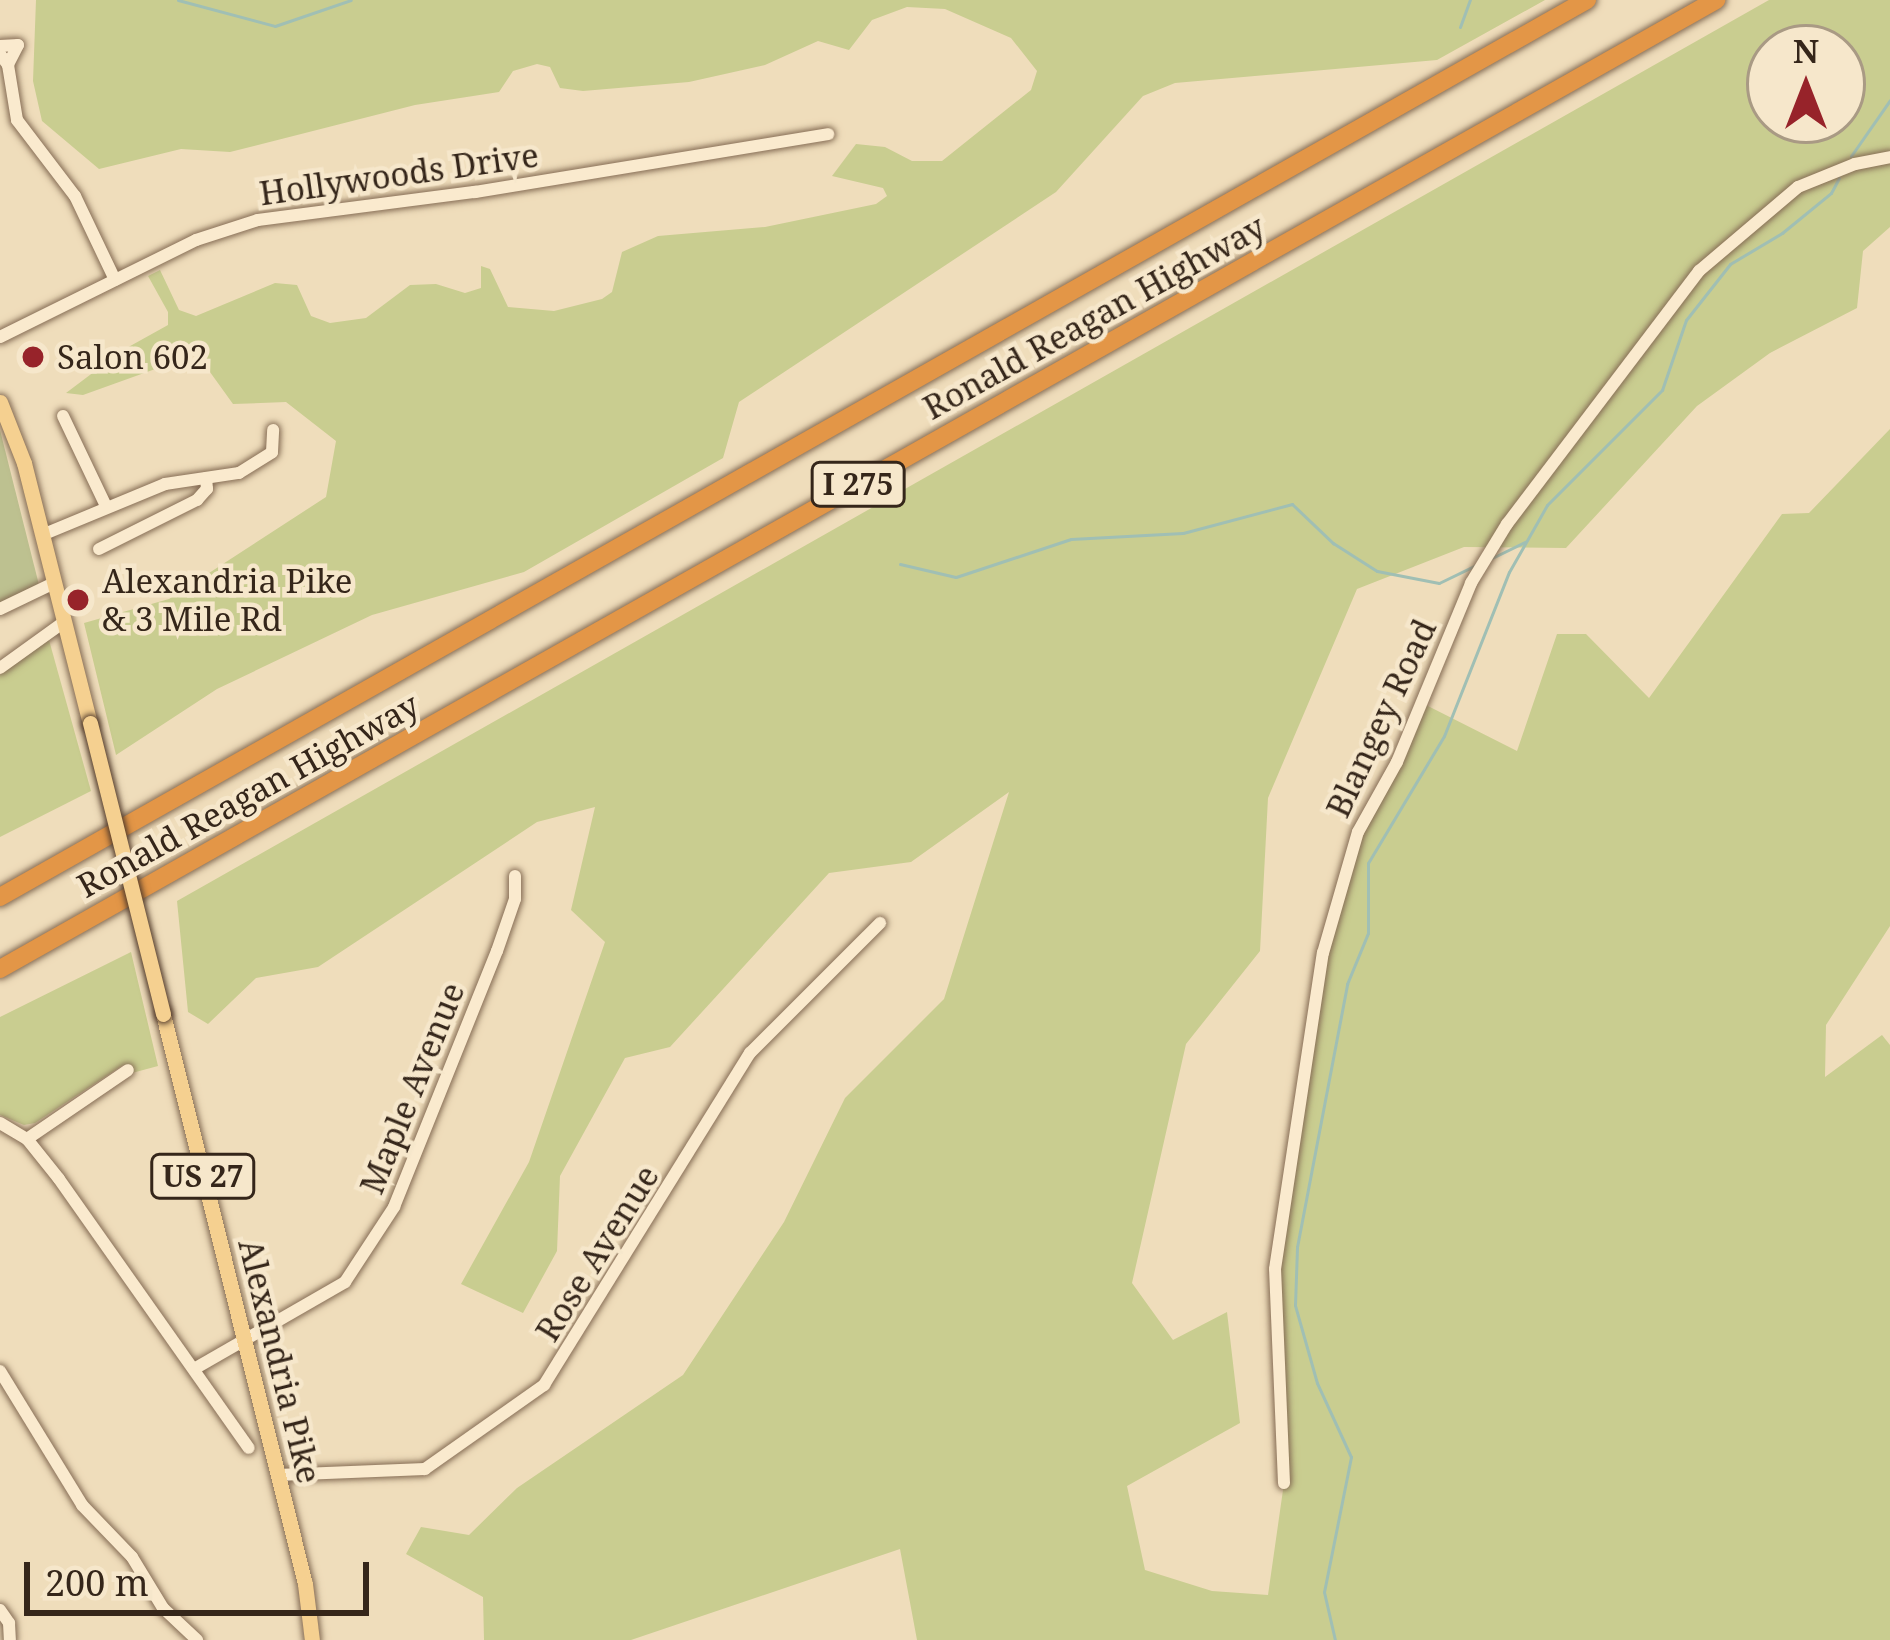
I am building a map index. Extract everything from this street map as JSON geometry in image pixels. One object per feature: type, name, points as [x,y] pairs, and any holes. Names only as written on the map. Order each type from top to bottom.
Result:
[{"type":"highway","name":"Ronald Reagan Highway","points":[[0,897],[1587,0]]},
{"type":"highway","name":"Ronald Reagan Highway","points":[[0,969],[1717,0]]},
{"type":"main road","name":"Alexandria Pike","points":[[0,402],[14,431],[43,535],[277,1475],[312,1640]]},
{"type":"street","points":[[3,55],[16,120],[75,196],[115,280]]},
{"type":"street","name":"Hollywoods Drive","points":[[0,337],[196,240],[258,220],[475,192],[828,134]]},
{"type":"street","name":"Blangey Road","points":[[1284,1483],[1275,1269],[1322,953],[1358,832],[1396,762],[1471,583],[1507,524],[1700,271],[1798,187],[1841,169],[1890,157]]},
{"type":"street","points":[[63,416],[106,506]]},
{"type":"street","points":[[43,535],[174,482],[254,466],[274,448],[273,430]]},
{"type":"street","points":[[99,549],[203,496],[206,478]]},
{"type":"street","points":[[174,482],[186,504]]},
{"type":"street","points":[[0,609],[54,583]]},
{"type":"street","points":[[0,668],[64,622]]},
{"type":"street","name":"Maple Avenue","points":[[194,1369],[346,1282],[406,1189],[497,951],[514,899],[515,876]]},
{"type":"street","name":"Rose Avenue","points":[[277,1475],[425,1469],[544,1385],[750,1053],[880,923]]},
{"type":"street","points":[[0,1124],[27,1139],[128,1070]]},
{"type":"street","name":"Alexandria Pike","points":[[27,1139],[249,1448]]},
{"type":"street","points":[[0,1371],[82,1505],[132,1557],[163,1608],[197,1640]]},
{"type":"street","points":[[0,1610],[10,1623],[10,1640]]},
{"type":"green space","points":[[36,0],[1545,0],[1437,60],[1175,83],[1143,96],[1056,192],[739,402],[723,458],[524,572],[372,615],[217,689],[116,755],[84,623],[169,599],[326,497],[336,441],[286,402],[233,404],[197,354],[83,395],[66,393],[123,350],[168,325],[168,312],[148,276],[160,270],[179,310],[196,316],[275,283],[297,285],[311,316],[330,323],[366,318],[410,285],[436,284],[465,293],[481,288],[481,266],[490,269],[508,307],[554,311],[612,292],[622,252],[658,236],[765,227],[876,204],[887,196],[883,188],[832,176],[856,144],[885,147],[912,161],[942,161],[1031,90],[1037,71],[1011,38],[945,9],[907,7],[872,20],[849,50],[818,41],[765,65],[689,82],[583,91],[560,88],[550,67],[537,64],[513,71],[499,92],[415,105],[230,152],[181,149],[99,169],[42,121],[33,81]]},
{"type":"green space","points":[[1769,0],[1890,0],[1890,227],[1863,251],[1857,308],[1770,353],[1697,406],[1566,548],[1464,547],[1357,589],[1268,798],[1260,951],[1186,1044],[1132,1283],[1173,1340],[1227,1312],[1240,1423],[1127,1486],[1145,1570],[1212,1591],[1268,1595],[1284,1483],[1275,1307],[1311,1010],[1349,858],[1422,703],[1517,751],[1557,634],[1586,634],[1649,698],[1782,514],[1809,513],[1890,429],[1890,926],[1826,1025],[1825,1077],[1882,1035],[1890,1045],[1890,1640],[917,1640],[900,1549],[631,1640],[484,1640],[483,1597],[406,1554],[421,1527],[469,1535],[517,1488],[683,1375],[784,1222],[845,1098],[944,999],[1009,792],[911,862],[829,873],[670,1047],[625,1058],[560,1176],[557,1251],[523,1313],[461,1284],[529,1162],[605,942],[571,910],[595,807],[537,822],[318,967],[256,978],[208,1024],[188,1012],[177,901]]},
{"type":"green space","points":[[0,430],[39,585],[0,603]]},
{"type":"green space","points":[[49,640],[91,791],[0,837],[0,675],[39,642]]},
{"type":"green space","points":[[131,952],[158,1066],[132,1073],[123,1065],[35,1123],[24,1125],[0,1115],[0,1017]]},
{"type":"waterway","points":[[178,0],[275,26],[351,0]]},
{"type":"waterway","points":[[1460,27],[1470,0]]},
{"type":"waterway","points":[[1851,156],[1890,100]]},
{"type":"waterway","points":[[1335,1640],[1324,1592],[1351,1457],[1317,1383],[1295,1305],[1297,1247],[1347,984],[1368,933],[1368,863],[1444,736],[1509,572],[1547,505],[1662,390],[1686,320],[1730,264],[1782,233],[1831,193],[1839,178]]},
{"type":"waterway","points":[[900,564],[956,577],[1071,539],[1183,533],[1292,504],[1333,543],[1377,571],[1439,583],[1476,565]]},
{"type":"waterway","points":[[1490,559],[1525,542]]},
{"type":"place","name":"Salon 602","points":[[33,357]]},
{"type":"place","name":"Alexandria Pike & 3 Mile Rd","points":[[78,600]]}]
